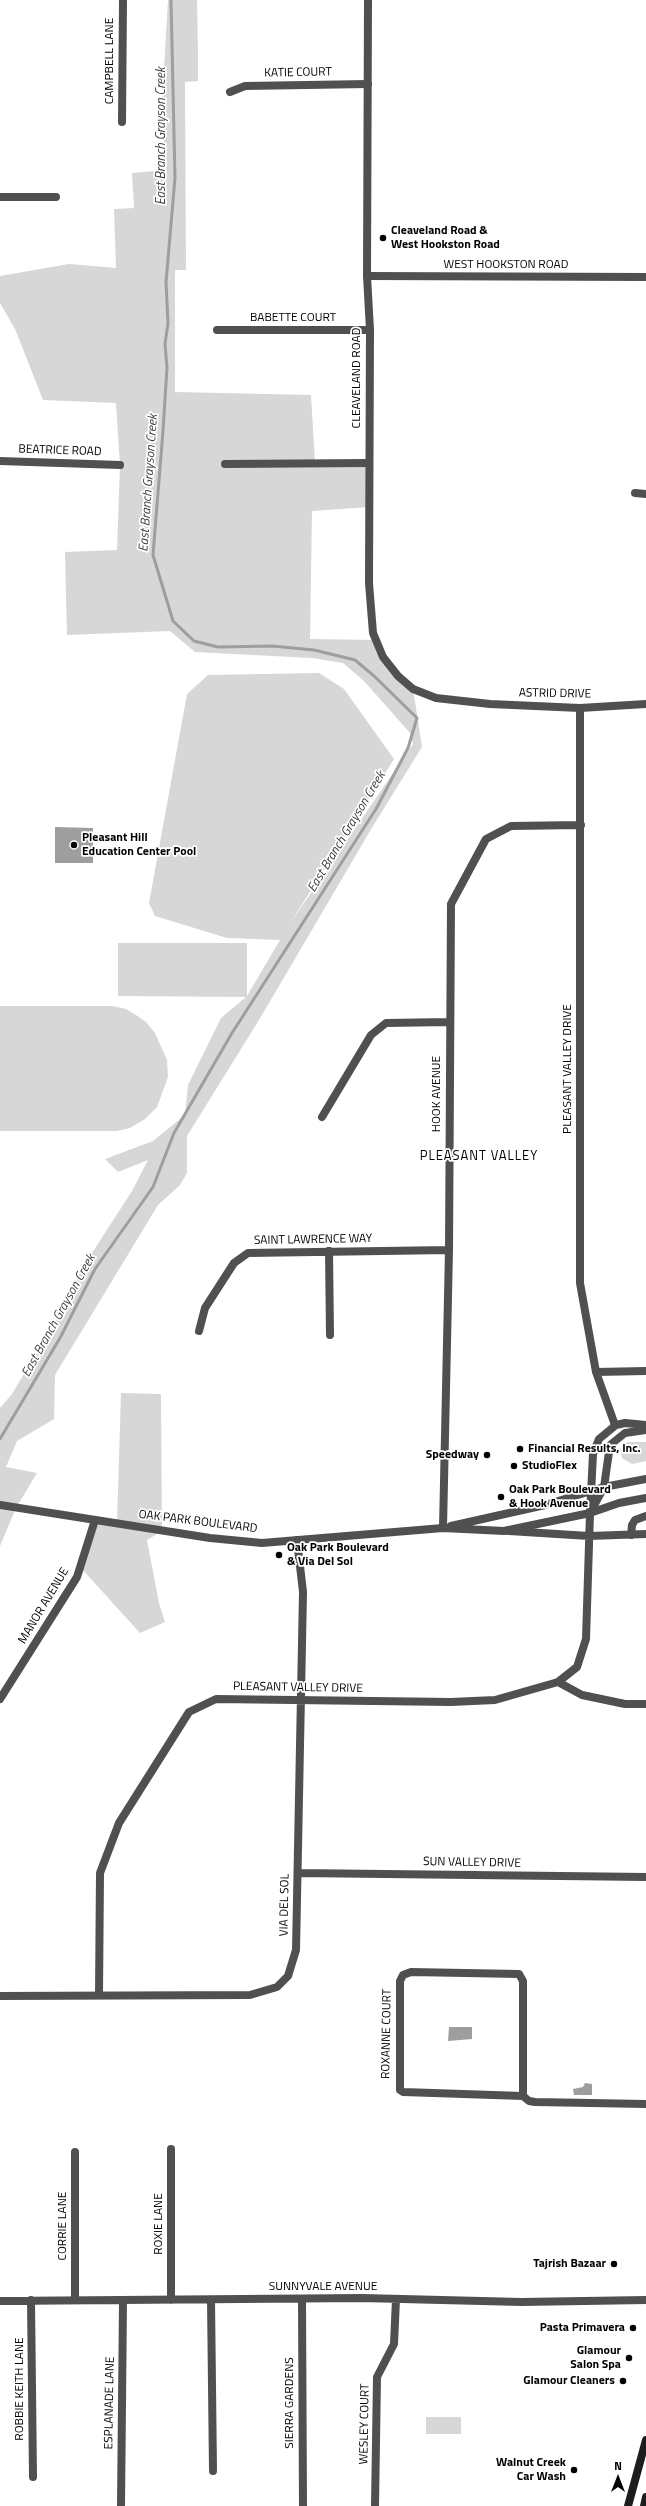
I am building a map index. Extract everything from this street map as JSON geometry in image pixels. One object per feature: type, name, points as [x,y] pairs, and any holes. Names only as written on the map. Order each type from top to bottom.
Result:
[{"type":"main road","points":[[628,2506],[646,2440]]},
{"type":"main road","points":[[644,2506],[646,2497]]},
{"type":"street","name":"CAMPBELL LANE","points":[[122,122],[123,0]]},
{"type":"street","name":"CLEAVELAND ROAD","points":[[368,0],[367,276],[370,330],[369,583],[373,633],[383,657],[398,676],[413,689],[436,698],[463,701]]},
{"type":"street","name":"KATIE COURT","points":[[230,92],[245,86],[368,84]]},
{"type":"street","points":[[0,197],[56,197]]},
{"type":"street","name":"WEST HOOKSTON ROAD","points":[[367,276],[646,277]]},
{"type":"street","name":"BABETTE COURT","points":[[217,330],[370,330]]},
{"type":"street","name":"BEATRICE ROAD","points":[[0,461],[120,465]]},
{"type":"street","points":[[225,464],[369,463]]},
{"type":"street","points":[[635,493],[646,494]]},
{"type":"street","name":"ASTRID DRIVE","points":[[463,701],[580,708],[646,704]]},
{"type":"street","name":"PLEASANT VALLEY DRIVE","points":[[580,708],[580,1283],[596,1372],[615,1425]]},
{"type":"street","name":"HOOK AVENUE","points":[[443,1528],[449,1250],[449,1022],[451,904],[486,839],[511,826],[581,825]]},
{"type":"street","points":[[322,1117],[371,1035],[386,1024],[449,1022]]},
{"type":"street","name":"SAINT LAWRENCE WAY","points":[[199,1331],[205,1308],[234,1263],[248,1253],[449,1250]]},
{"type":"street","points":[[329,1251],[330,1335]]},
{"type":"street","points":[[596,1372],[646,1371]]},
{"type":"street","points":[[589,1536],[591,1490],[596,1446],[607,1430],[615,1425],[625,1423],[646,1425]]},
{"type":"street","points":[[590,1513],[604,1487],[610,1445],[625,1434],[646,1430]]},
{"type":"street","name":"OAK PARK BOULEVARD","points":[[0,1505],[241,1542],[297,1540],[443,1528],[545,1506],[591,1490],[646,1479]]},
{"type":"street","name":"OAK PARK BOULEVARD","points":[[504,1531],[590,1513],[619,1503],[646,1498]]},
{"type":"street","points":[[631,1535],[632,1525],[635,1520],[646,1516]]},
{"type":"street","name":"MANOR AVENUE","points":[[0,1698],[77,1577],[95,1520]]},
{"type":"street","name":"OAK PARK BOULEVARD","points":[[443,1528],[589,1536],[646,1534]]},
{"type":"street","name":"PLEASANT VALLEY DRIVE","points":[[99,1995],[100,1873],[119,1823],[189,1712],[216,1699],[451,1702],[495,1700],[558,1682],[577,1667],[586,1639],[589,1536]]},
{"type":"street","name":"VIA DEL SOL","points":[[0,1996],[250,1995],[277,1987],[288,1976],[296,1950],[298,1873],[303,1592],[297,1540]]},
{"type":"street","points":[[558,1682],[582,1695],[625,1704],[646,1704]]},
{"type":"street","name":"SUN VALLEY DRIVE","points":[[298,1873],[646,1877]]},
{"type":"street","name":"ROXANNE COURT","points":[[523,2096],[523,1981],[519,1974],[411,1972],[403,1975],[400,1981],[400,2090],[403,2092],[523,2096],[529,2101],[535,2102],[646,2104]]},
{"type":"street","name":"ROXIE LANE","points":[[171,2148],[171,2300]]},
{"type":"street","name":"CORRIE LANE","points":[[75,2152],[75,2300]]},
{"type":"street","name":"SUNNYVALE AVENUE","points":[[0,2301],[396,2299],[521,2302],[646,2300]]},
{"type":"street","name":"WESLEY COURT","points":[[375,2506],[378,2377],[394,2344],[396,2299]]},
{"type":"street","name":"ROBBIE KEITH LANE","points":[[31,2300],[32,2477]]},
{"type":"street","points":[[211,2300],[213,2471]]},
{"type":"street","name":"SIERRA GARDENS","points":[[302,2300],[303,2506]]},
{"type":"street","name":"ESPLANADE LANE","points":[[121,2506],[123,2301]]},
{"type":"shaded area","points":[[168,0],[197,0],[198,52],[198,81],[185,82],[186,270],[175,270],[175,392],[311,395],[315,463],[369,463],[369,507],[312,511],[310,639],[376,640],[383,657],[413,689],[422,747],[373,826],[259,1020],[187,1136],[187,1173],[180,1185],[158,1205],[55,1375],[54,1419],[17,1441],[6,1467],[37,1473],[16,1508],[0,1546],[0,1408],[12,1394],[54,1323],[83,1267],[132,1191],[148,1160],[118,1172],[105,1159],[153,1141],[185,1115],[188,1085],[221,1018],[246,997],[118,996],[118,943],[247,943],[247,996],[280,940],[227,938],[155,916],[149,903],[187,694],[208,675],[319,673],[344,689],[394,759],[289,925],[413,744],[410,733],[364,681],[343,663],[312,658],[195,652],[170,631],[67,635],[65,552],[117,550],[120,465],[116,403],[43,400],[15,329],[0,303],[0,276],[69,264],[116,268],[114,209],[134,208],[132,173],[165,170],[162,102]]},
{"type":"shaded area","name":"Pleasant Hill Education Center Pool","points":[[55,827],[93,828],[93,863],[55,863]]},
{"type":"shaded area","points":[[0,1006],[112,1006],[126,1009],[136,1015],[146,1022],[155,1033],[167,1060],[168,1077],[157,1107],[145,1119],[130,1128],[117,1131],[0,1131]]},
{"type":"shaded area","points":[[121,1393],[161,1394],[162,1531],[147,1540],[159,1603],[165,1622],[140,1633],[80,1567],[95,1520],[117,1523]]},
{"type":"shaded area","points":[[627,1442],[646,1442],[646,1461],[632,1464],[622,1458],[620,1449]]},
{"type":"shaded area","points":[[449,2027],[472,2027],[472,2039],[448,2041]]},
{"type":"shaded area","points":[[585,2083],[592,2084],[592,2095],[574,2095],[573,2089],[583,2087]]},
{"type":"shaded area","points":[[426,2417],[461,2417],[461,2434],[426,2434]]},
{"type":"waterway","name":"East Branch Grayson Creek","points":[[0,1439],[60,1338],[95,1269],[153,1187],[174,1133],[232,1033],[376,809],[408,748],[417,718],[374,676],[355,660],[314,650],[272,646],[218,647],[194,641],[173,621],[153,555],[167,368],[165,344],[168,323],[166,282],[175,178],[171,0]]},
{"type":"place","name":"Cleaveland Road & West Hookston Road","points":[[383,238]]},
{"type":"place","name":"Pleasant Hill Education Center Pool","points":[[74,845]]},
{"type":"place","name":"Financial Results, Inc.","points":[[520,1449]]},
{"type":"place","name":"Speedway","points":[[487,1455]]},
{"type":"place","name":"StudioFlex","points":[[514,1466]]},
{"type":"place","name":"Oak Park Boulevard & Hook Avenue","points":[[501,1497]]},
{"type":"place","name":"Oak Park Boulevard & Via Del Sol","points":[[279,1555]]},
{"type":"place","name":"Tajrish Bazaar","points":[[614,2264]]},
{"type":"place","name":"Pasta Primavera","points":[[633,2328]]},
{"type":"place","name":"Glamour Salon Spa","points":[[629,2358]]},
{"type":"place","name":"Glamour Cleaners","points":[[623,2381]]},
{"type":"place","name":"Walnut Creek Car Wash","points":[[574,2470]]},
{"type":"district","name":"PLEASANT VALLEY","points":[[479,1157]]}]
